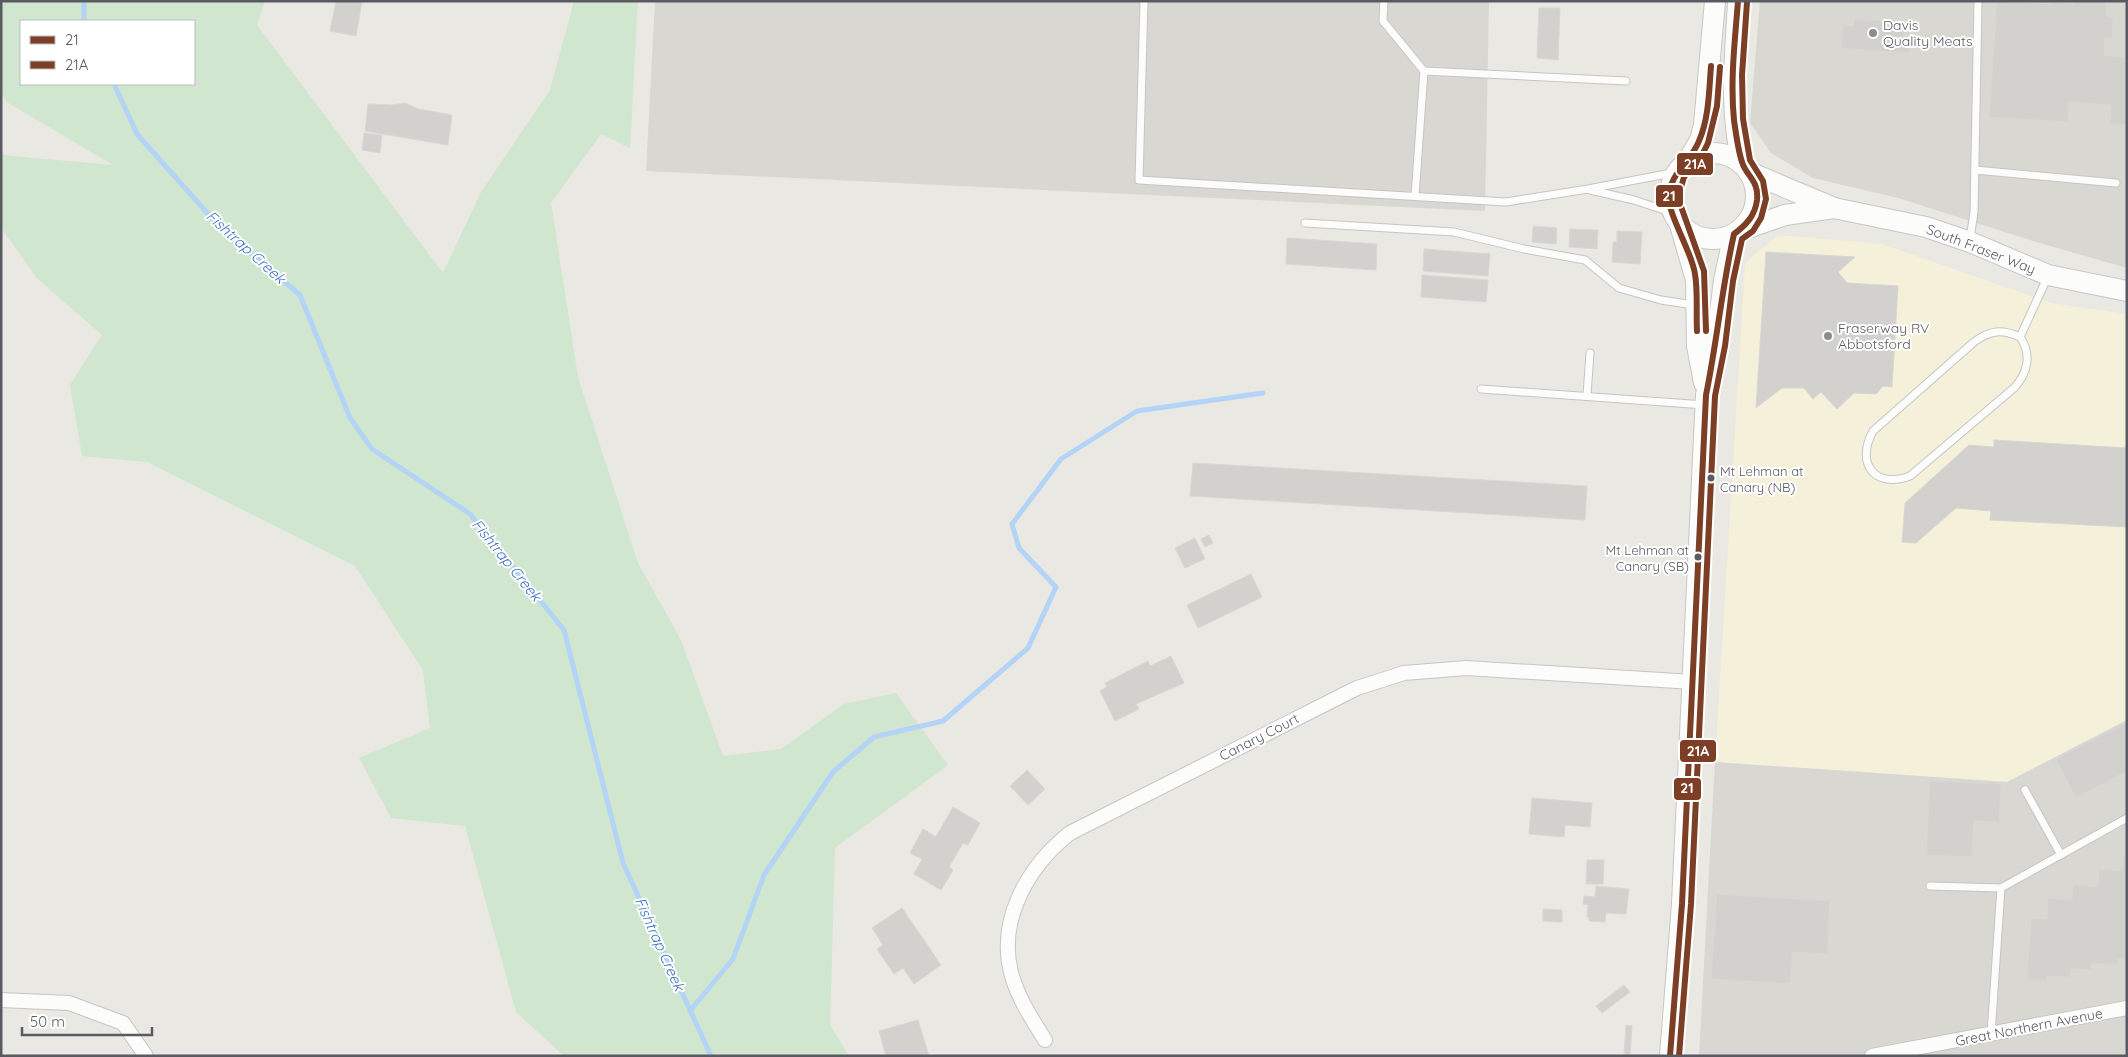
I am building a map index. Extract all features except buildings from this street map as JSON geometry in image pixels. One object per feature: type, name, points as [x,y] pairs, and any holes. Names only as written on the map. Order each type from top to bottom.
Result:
[{"type":"main road","points":[[1706,400],[1698,346],[1695,273],[1670,199],[1671,185],[1700,140],[1704,125],[1716,1]]},
{"type":"main road","points":[[1677,219],[1692,234],[1706,239],[1721,239],[1737,232],[1754,213],[1757,199],[1755,184],[1746,168],[1736,140],[1733,103],[1738,1]]},
{"type":"main road","points":[[1682,167],[1699,155],[1713,153],[1727,155],[1746,168]]},
{"type":"main road","name":"South Fraser Way","points":[[1746,168],[1834,208],[1926,227],[1970,242],[2048,276],[2127,291]]},
{"type":"main road","name":"South Fraser Way","points":[[1737,232],[1785,215],[1834,208]]},
{"type":"main road","points":[[1670,1056],[1682,904],[1706,400],[1716,346],[1722,293],[1737,232]]},
{"type":"street","name":"Canary Court","points":[[1045,1040],[1022,1005],[1011,975],[1008,947],[1010,929],[1018,896],[1027,879],[1045,855],[1070,833],[1357,688],[1404,673],[1466,668],[1693,682]]},
{"type":"street","points":[[1,1000],[69,1003],[123,1023],[146,1056]]},
{"type":"street","name":"Great Northern Avenue","points":[[1872,1056],[2127,1008]]},
{"type":"lane","points":[[1144,1],[1139,180],[1506,202],[1588,190],[1682,167]]},
{"type":"lane","points":[[1384,1],[1383,20],[1424,71],[1415,196]]},
{"type":"lane","points":[[1970,242],[1974,212],[1978,1]]},
{"type":"lane","points":[[1424,71],[1626,81]]},
{"type":"lane","points":[[1975,170],[2116,184]]},
{"type":"lane","points":[[1588,190],[1634,200],[1677,219]]},
{"type":"lane","points":[[1304,222],[1454,232],[1524,249],[1585,260],[1619,288],[1661,300],[1697,306]]},
{"type":"lane","points":[[2020,337],[2048,276]]},
{"type":"lane","points":[[1990,331],[2005,331],[2020,337],[2028,351],[2028,363],[2021,381],[1917,471],[1901,479],[1891,480],[1878,475],[1867,464],[1864,453],[1873,431],[1974,342],[1990,331]]},
{"type":"lane","points":[[1587,395],[1590,353]]},
{"type":"lane","points":[[1481,389],[1706,400]]},
{"type":"lane","points":[[2026,790],[2061,855]]},
{"type":"lane","points":[[1930,886],[2002,888],[2127,818]]},
{"type":"lane","points":[[1991,1034],[2002,888]]},
{"type":"shaded area","points":[[655,1],[1489,1],[1485,211],[646,171]]},
{"type":"shaded area","points":[[1760,1],[2127,1],[2127,268],[2033,241],[1898,198],[1813,178],[1771,153],[1750,123]]},
{"type":"shaded area","points":[[1778,235],[1882,244],[2051,303],[2127,314],[2127,720],[2007,782],[1715,762],[1745,263]]},
{"type":"shaded area","points":[[2127,720],[2127,1056],[1699,1056],[1715,762],[2007,782]]},
{"type":"green space","points":[[1,1],[265,1],[257,25],[443,273],[481,192],[550,90],[574,1],[638,1],[630,148],[601,134],[551,203],[578,377],[638,563],[681,640],[723,756],[781,749],[844,704],[896,693],[948,765],[835,848],[830,1025],[849,1056],[564,1056],[516,1012],[465,826],[391,818],[359,758],[430,728],[423,670],[355,566],[147,462],[82,456],[70,385],[102,335],[37,278],[1,228],[1,155],[113,165],[5,101],[1,90]]},
{"type":"waterway","name":"Fishtrap Creek","points":[[84,1],[84,20]]},
{"type":"waterway","name":"Fishtrap Creek","points":[[114,85],[137,134],[218,225],[300,295],[350,418],[372,449],[470,514],[564,630],[623,863],[711,1056]]},
{"type":"waterway","points":[[690,1011],[733,959],[764,875],[833,772],[874,737],[943,721],[1028,648],[1056,587],[1019,548],[1012,524],[1061,459],[1137,411],[1263,393]]},
{"type":"transit line","name":"21","points":[[1670,1056],[1682,904],[1706,395],[1734,234],[1749,220],[1757,200],[1756,188],[1744,167],[1741,157],[1734,120],[1733,75],[1738,1]]},
{"type":"transit line","name":"21A","points":[[1679,1056],[1691,904],[1715,396],[1725,346],[1733,281],[1742,239],[1753,231],[1761,218],[1766,199],[1763,181],[1750,160],[1743,119],[1742,75],[1747,2]]},
{"type":"transit line","name":"21","points":[[1697,331],[1695,274],[1690,256],[1673,215],[1669,198],[1670,189],[1676,175],[1699,141],[1705,123],[1711,66]]},
{"type":"transit line","name":"21A","points":[[1706,331],[1704,271],[1678,198],[1684,177],[1701,157],[1708,143],[1717,106],[1720,67]]},
{"type":"place","name":"Davis Quality Meats","points":[[1873,33]]},
{"type":"place","name":"Fraserway RV Abbotsford","points":[[1828,336]]},
{"type":"place","name":"Mt Lehman at Canary (NB)","points":[[1711,478]]},
{"type":"place","name":"Mt Lehman at Canary (SB)","points":[[1698,557]]}]
